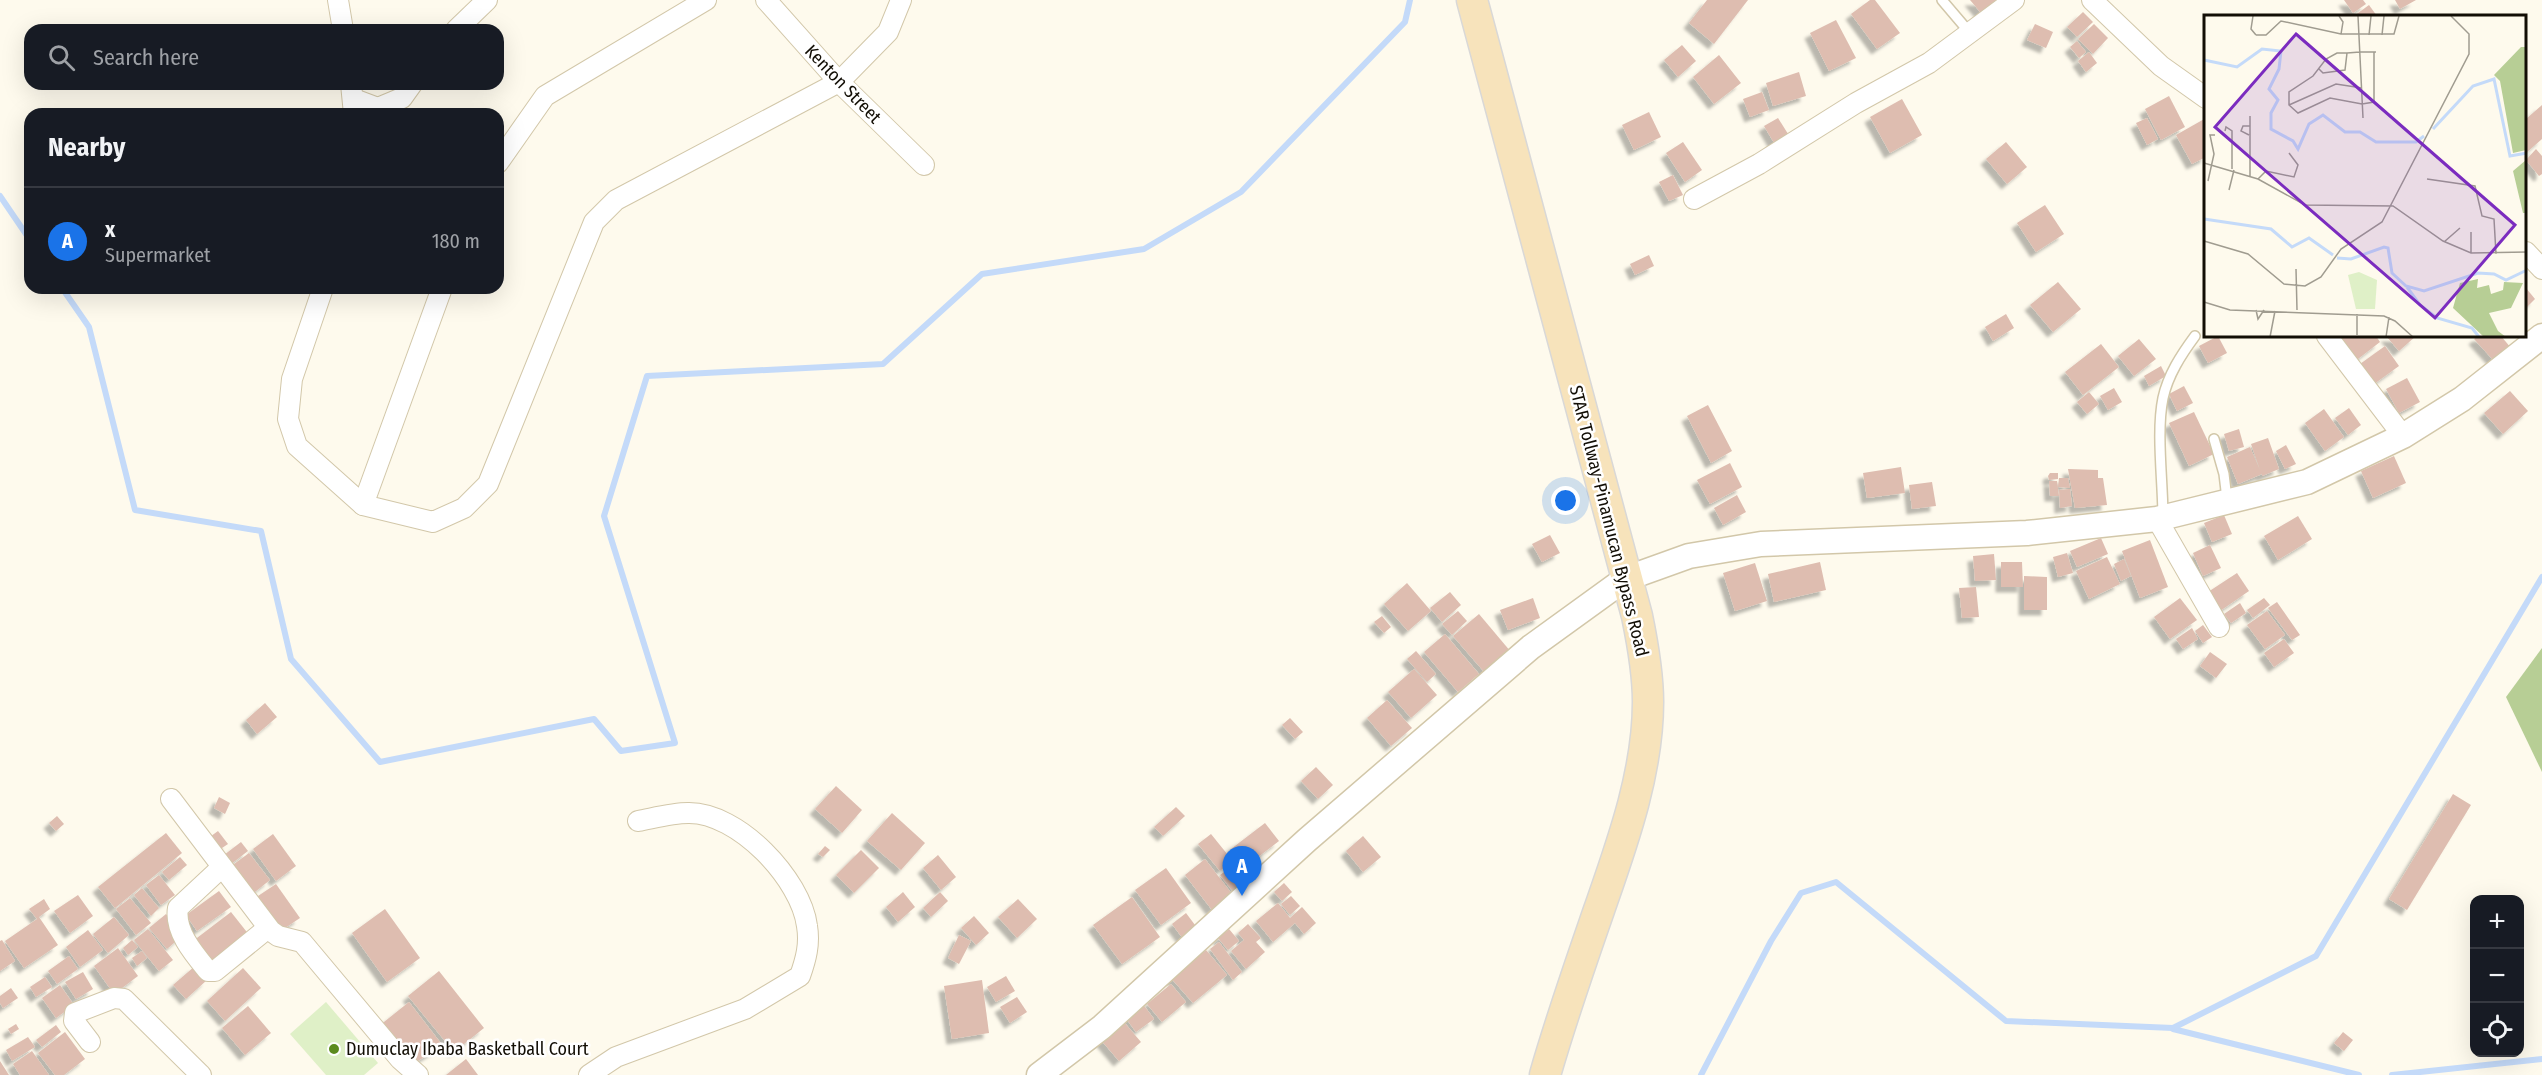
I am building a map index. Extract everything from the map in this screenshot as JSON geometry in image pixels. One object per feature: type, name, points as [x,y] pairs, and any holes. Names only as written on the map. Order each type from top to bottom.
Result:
[{"type":"main road","name":"STAR Tollway-Pinamucan Bypass Road","points":[[1474,8],[1625,579],[1637,616],[1646,659],[1648,703],[1644,747],[1626,835],[1545,1075]]},
{"type":"street","points":[[338,0],[342,24]]},
{"type":"street","points":[[462,24],[487,0]]},
{"type":"street","points":[[504,155],[545,96],[706,0]]},
{"type":"street","name":"Kenton Street","points":[[766,0],[839,82],[924,165]]},
{"type":"street","points":[[321,294],[292,379],[288,419],[297,446],[363,505],[433,522],[464,507],[488,484],[594,222],[616,200],[839,82],[888,32],[901,0]]},
{"type":"street","points":[[1694,199],[1759,164],[1856,103],[1929,63],[2014,0]]},
{"type":"street","points":[[2101,6],[2162,66],[2204,97]]},
{"type":"street","points":[[353,99],[378,108],[402,98],[408,90]]},
{"type":"street","points":[[2527,253],[2542,268]]},
{"type":"street","points":[[363,505],[440,294]]},
{"type":"street","points":[[1039,1075],[1102,1027],[1324,825],[1531,647],[1625,579],[1689,556],[1761,544],[2027,533],[2160,518],[2307,482],[2403,436],[2462,399],[2542,336]]},
{"type":"street","points":[[2329,338],[2403,436]]},
{"type":"street","points":[[2160,518],[2219,627]]},
{"type":"street","points":[[171,799],[268,928],[278,936],[302,942],[400,1059],[418,1075]]},
{"type":"street","points":[[589,1075],[616,1057],[745,1009],[800,976],[809,950],[807,925],[796,891],[763,849],[723,821],[690,812],[638,821]]},
{"type":"street","points":[[222,867],[178,908],[176,917],[178,924],[192,951],[208,971],[215,971],[268,928]]},
{"type":"street","points":[[90,1042],[74,1021],[75,1013],[118,997],[128,1002],[201,1075]]},
{"type":"lane","points":[[1942,0],[1970,33]]},
{"type":"lane","points":[[2160,518],[2163,398],[2173,369],[2195,336]]},
{"type":"lane","points":[[2214,439],[2224,474],[2228,501]]},
{"type":"green space","points":[[2542,648],[2542,772],[2506,697]]},
{"type":"green space","name":"Dumuclay Ibaba Basketball Court","points":[[326,1002],[378,1063],[364,1075],[326,1075],[290,1034]]},
{"type":"building","points":[[1707,0],[1748,0],[1714,44],[1689,23]]},
{"type":"building","points":[[1870,0],[1875,0],[1900,33],[1877,49],[1851,14]]},
{"type":"building","points":[[1970,0],[1996,0],[1981,13]]},
{"type":"building","points":[[2344,0],[2363,0],[2366,4],[2353,13]]},
{"type":"building","points":[[2395,0],[2416,0],[2400,9]]},
{"type":"building","points":[[2369,5],[2376,15],[2355,15]]},
{"type":"building","points":[[2083,12],[2093,22],[2077,37],[2067,27]]},
{"type":"building","points":[[1836,20],[1856,58],[1829,71],[1810,33]]},
{"type":"building","points":[[2035,24],[2053,32],[2046,48],[2027,40]]},
{"type":"building","points":[[2094,24],[2108,38],[2093,54],[2078,39]]},
{"type":"building","points":[[2077,41],[2086,52],[2079,58],[2070,47]]},
{"type":"building","points":[[1682,45],[1696,61],[1678,77],[1664,60]]},
{"type":"building","points":[[2089,52],[2097,63],[2086,72],[2078,61]]},
{"type":"building","points":[[1719,55],[1741,83],[1714,104],[1693,77]]},
{"type":"building","points":[[1799,72],[1806,96],[1773,106],[1766,83]]},
{"type":"building","points":[[1762,92],[1769,110],[1750,117],[1743,99]]},
{"type":"building","points":[[2169,96],[2185,127],[2161,140],[2145,109]]},
{"type":"building","points":[[1902,99],[1922,135],[1890,153],[1870,117]]},
{"type":"building","points":[[2542,105],[2542,139],[2527,152],[2527,118]]},
{"type":"building","points":[[1649,112],[1661,137],[1634,150],[1622,125]]},
{"type":"building","points":[[1778,118],[1790,137],[1776,146],[1764,126]]},
{"type":"building","points":[[2147,118],[2158,139],[2147,145],[2136,123]]},
{"type":"building","points":[[2204,119],[2204,158],[2192,164],[2176,135]]},
{"type":"building","points":[[1683,142],[1702,170],[1685,182],[1666,153]]},
{"type":"building","points":[[2006,142],[2027,167],[2007,184],[1986,159]]},
{"type":"building","points":[[2536,149],[2542,156],[2542,174],[2539,176],[2527,159]]},
{"type":"building","points":[[1673,175],[1683,195],[1669,201],[1659,182]]},
{"type":"building","points":[[2045,205],[2064,234],[2036,252],[2017,223]]},
{"type":"building","points":[[1649,255],[1654,266],[1635,275],[1630,264]]},
{"type":"building","points":[[2058,282],[2081,309],[2053,332],[2030,305]]},
{"type":"building","points":[[2527,289],[2535,299],[2527,307]]},
{"type":"building","points":[[2006,314],[2014,328],[1993,341],[1985,327]]},
{"type":"building","points":[[2219,338],[2227,353],[2208,363],[2199,346]]},
{"type":"building","points":[[2336,338],[2377,338],[2380,342],[2354,362]]},
{"type":"building","points":[[2388,338],[2414,338],[2399,351]]},
{"type":"building","points":[[2503,338],[2511,348],[2495,362],[2474,339]]},
{"type":"building","points":[[2139,339],[2156,359],[2134,376],[2118,356]]},
{"type":"building","points":[[2101,344],[2119,367],[2083,395],[2065,372]]},
{"type":"building","points":[[2385,346],[2399,366],[2374,384],[2360,364]]},
{"type":"building","points":[[2161,366],[2166,376],[2149,386],[2144,376]]},
{"type":"building","points":[[2407,378],[2420,402],[2399,413],[2386,389]]},
{"type":"building","points":[[2184,386],[2193,403],[2177,411],[2169,394]]},
{"type":"building","points":[[2114,388],[2122,402],[2108,410],[2100,396]]},
{"type":"building","points":[[2510,391],[2528,411],[2503,434],[2484,413]]},
{"type":"building","points":[[2089,392],[2099,404],[2087,414],[2077,402]]},
{"type":"building","points":[[1708,405],[1732,451],[1711,463],[1687,416]]},
{"type":"building","points":[[2349,408],[2361,425],[2348,435],[2335,418]]},
{"type":"building","points":[[2324,409],[2344,437],[2325,451],[2305,423]]},
{"type":"building","points":[[2194,412],[2214,454],[2189,466],[2169,423]]},
{"type":"building","points":[[2239,429],[2244,447],[2229,451],[2224,434]]},
{"type":"building","points":[[2268,438],[2279,469],[2238,484],[2227,457],[2250,447],[2260,470],[2251,444]]},
{"type":"building","points":[[2286,445],[2296,464],[2285,469],[2276,451]]},
{"type":"building","points":[[2394,456],[2406,483],[2373,498],[2361,471]]},
{"type":"building","points":[[1730,463],[1742,487],[1710,504],[1697,480]]},
{"type":"building","points":[[1901,467],[1905,493],[1867,498],[1863,473]]},
{"type":"building","points":[[2068,469],[2098,470],[2098,478],[2103,478],[2107,505],[2075,508]]},
{"type":"building","points":[[2050,473],[2058,473],[2058,479],[2049,480]]},
{"type":"building","points":[[2059,478],[2068,478],[2070,488],[2058,487]]},
{"type":"building","points":[[2049,481],[2057,481],[2059,496],[2050,496]]},
{"type":"building","points":[[1932,482],[1936,506],[1912,509],[1909,485]]},
{"type":"building","points":[[2070,489],[2072,506],[2060,508],[2059,490]]},
{"type":"building","points":[[1737,495],[1746,512],[1723,525],[1714,508]]},
{"type":"building","points":[[2224,515],[2232,534],[2212,542],[2204,523]]},
{"type":"building","points":[[2298,516],[2312,539],[2278,560],[2264,536]]},
{"type":"building","points":[[1550,535],[1560,553],[1542,562],[1532,544]]},
{"type":"building","points":[[2101,538],[2108,554],[2077,567],[2070,551]]},
{"type":"building","points":[[2150,540],[2168,587],[2140,598],[2122,551]]},
{"type":"building","points":[[2210,545],[2221,568],[2203,576],[2193,553]]},
{"type":"building","points":[[2067,553],[2073,573],[2058,577],[2053,557]]},
{"type":"building","points":[[1994,554],[1996,580],[1975,581],[1973,556]]},
{"type":"building","points":[[2107,557],[2120,584],[2089,599],[2076,571]]},
{"type":"building","points":[[2124,559],[2131,576],[2121,581],[2114,564]]},
{"type":"building","points":[[1820,562],[1826,590],[1774,602],[1768,574]]},
{"type":"building","points":[[2001,562],[2022,562],[2023,587],[2001,587]]},
{"type":"building","points":[[1755,563],[1767,601],[1735,611],[1723,573]]},
{"type":"building","points":[[2237,573],[2249,591],[2220,611],[2208,592]]},
{"type":"building","points":[[2024,576],[2047,577],[2047,610],[2024,610]]},
{"type":"building","points":[[1407,583],[1431,611],[1408,631],[1384,604]]},
{"type":"building","points":[[1976,587],[1979,617],[1962,618],[1959,588]]},
{"type":"building","points":[[1450,592],[1461,605],[1442,622],[1430,608]]},
{"type":"building","points":[[1533,598],[1540,618],[1508,630],[1500,610]]},
{"type":"building","points":[[2180,598],[2197,620],[2170,639],[2154,617]]},
{"type":"building","points":[[2264,598],[2270,605],[2253,618],[2247,610]]},
{"type":"building","points":[[2277,602],[2300,635],[2292,640],[2268,608]]},
{"type":"building","points":[[2240,603],[2246,613],[2231,623],[2224,614]]},
{"type":"building","points":[[1458,611],[1467,621],[1452,635],[1442,624]]},
{"type":"building","points":[[2267,611],[2285,635],[2265,649],[2247,625]]},
{"type":"building","points":[[1479,614],[1511,652],[1486,674],[1453,636]]},
{"type":"building","points":[[1382,616],[1391,627],[1384,633],[1374,622]]},
{"type":"building","points":[[2203,625],[2212,637],[2203,643],[2195,631]]},
{"type":"building","points":[[2192,628],[2198,639],[2183,649],[2176,639]]},
{"type":"building","points":[[1445,634],[1479,674],[1458,692],[1424,652]]},
{"type":"building","points":[[2284,639],[2294,653],[2274,667],[2264,653]]},
{"type":"building","points":[[1416,651],[1436,674],[1427,682],[1407,659]]},
{"type":"building","points":[[2210,652],[2227,664],[2216,678],[2200,666]]},
{"type":"building","points":[[1414,669],[1437,695],[1411,718],[1388,692]]},
{"type":"building","points":[[1387,700],[1412,728],[1391,746],[1367,718]]},
{"type":"building","points":[[265,703],[277,717],[257,734],[246,720]]},
{"type":"building","points":[[1290,718],[1303,732],[1295,739],[1282,725]]},
{"type":"building","points":[[1316,767],[1333,785],[1318,799],[1301,781]]},
{"type":"building","points":[[836,786],[862,810],[842,833],[815,809]]},
{"type":"building","points":[[2453,794],[2471,805],[2407,910],[2389,899]]},
{"type":"building","points":[[219,797],[230,803],[225,814],[214,808]]},
{"type":"building","points":[[1176,807],[1185,816],[1163,836],[1154,827]]},
{"type":"building","points":[[892,813],[925,843],[901,870],[867,841]]},
{"type":"building","points":[[57,816],[64,824],[56,831],[49,823]]},
{"type":"building","points":[[1265,823],[1279,841],[1245,867],[1231,849]]},
{"type":"building","points":[[218,831],[228,844],[216,852],[207,839]]},
{"type":"building","points":[[166,833],[182,853],[115,908],[98,887]]},
{"type":"building","points":[[273,834],[296,866],[276,881],[253,849]]},
{"type":"building","points":[[1211,834],[1232,860],[1220,871],[1198,844]]},
{"type":"building","points":[[1363,836],[1381,857],[1363,872],[1346,851]]},
{"type":"building","points":[[241,842],[248,851],[231,864],[224,855]]},
{"type":"building","points":[[825,846],[830,850],[823,857],[818,854]]},
{"type":"building","points":[[861,850],[879,868],[854,893],[836,875]]},
{"type":"building","points":[[249,853],[270,880],[251,895],[230,867]]},
{"type":"building","points":[[938,855],[956,877],[941,890],[923,868]]},
{"type":"building","points":[[180,857],[187,865],[169,880],[162,872]]},
{"type":"building","points":[[1205,859],[1232,894],[1212,910],[1185,875]]},
{"type":"building","points":[[1234,865],[1247,883],[1234,893],[1220,875]]},
{"type":"building","points":[[1166,868],[1191,903],[1161,925],[1135,890]]},
{"type":"building","points":[[159,875],[175,895],[161,905],[146,885]]},
{"type":"building","points":[[1284,883],[1292,892],[1282,901],[1274,892]]},
{"type":"building","points":[[276,884],[300,918],[279,932],[255,898]]},
{"type":"building","points":[[142,888],[159,908],[151,916],[134,895]]},
{"type":"building","points":[[219,891],[231,907],[197,931],[186,915]]},
{"type":"building","points":[[903,892],[915,907],[898,922],[886,907]]},
{"type":"building","points":[[940,892],[948,901],[931,917],[923,908]]},
{"type":"building","points":[[78,895],[93,916],[70,933],[54,911]]},
{"type":"building","points":[[1291,896],[1300,906],[1290,915],[1281,904]]},
{"type":"building","points":[[1132,897],[1160,937],[1122,964],[1093,925]]},
{"type":"building","points":[[130,898],[151,923],[136,935],[116,909]]},
{"type":"building","points":[[44,899],[50,909],[39,917],[58,945],[24,968],[5,941],[37,919],[29,909]]},
{"type":"building","points":[[1018,899],[1037,919],[1017,938],[998,917]]},
{"type":"building","points":[[1278,903],[1290,918],[1302,907],[1316,923],[1304,934],[1295,923],[1273,942],[1256,921]]},
{"type":"building","points":[[385,909],[420,958],[387,982],[352,933]]},
{"type":"building","points":[[231,912],[250,936],[212,965],[193,941]]},
{"type":"building","points":[[1186,913],[1198,929],[1184,940],[1172,924]]},
{"type":"building","points":[[166,914],[183,935],[167,949],[149,928]]},
{"type":"building","points":[[974,916],[989,933],[976,945],[961,928]]},
{"type":"building","points":[[114,917],[129,935],[108,953],[93,934]]},
{"type":"building","points":[[1248,924],[1261,938],[1256,942],[1265,952],[1246,969],[1231,951],[1244,940],[1238,933]]},
{"type":"building","points":[[148,929],[173,960],[159,971],[134,940]]},
{"type":"building","points":[[1229,929],[1239,941],[1228,950],[1218,938]]},
{"type":"building","points":[[88,930],[103,950],[80,967],[66,947]]},
{"type":"building","points":[[959,935],[971,941],[959,964],[948,958]]},
{"type":"building","points":[[2,940],[15,961],[0,971],[0,941]]},
{"type":"building","points":[[132,940],[138,947],[128,955],[123,948]]},
{"type":"building","points":[[1219,942],[1242,972],[1233,980],[1210,949]]},
{"type":"building","points":[[118,948],[138,976],[114,994],[94,966]]},
{"type":"building","points":[[1206,950],[1227,975],[1193,1003],[1171,978]]},
{"type":"building","points":[[142,951],[147,958],[137,966],[132,958]]},
{"type":"building","points":[[69,956],[78,969],[57,984],[48,971]]},
{"type":"building","points":[[195,966],[207,980],[186,999],[173,985]]},
{"type":"building","points":[[243,968],[261,988],[225,1021],[207,1001]]},
{"type":"building","points":[[439,971],[484,1028],[454,1052],[408,996]]},
{"type":"building","points":[[83,972],[93,989],[76,999],[65,982]]},
{"type":"building","points":[[1006,976],[1015,991],[996,1002],[987,987]]},
{"type":"building","points":[[45,977],[52,987],[36,997],[30,987]]},
{"type":"building","points":[[982,980],[989,1033],[952,1039],[944,986]]},
{"type":"building","points":[[1171,984],[1186,1002],[1162,1022],[1147,1004]]},
{"type":"building","points":[[60,985],[74,1005],[56,1018],[42,998]]},
{"type":"building","points":[[11,988],[18,998],[3,1008],[0,996]]},
{"type":"building","points":[[1017,997],[1027,1012],[1010,1023],[1000,1007]]},
{"type":"building","points":[[409,1002],[443,1046],[411,1065],[379,1026]]},
{"type":"building","points":[[1142,1003],[1154,1019],[1136,1032],[1125,1017]]},
{"type":"building","points":[[248,1006],[271,1033],[245,1055],[222,1028]]},
{"type":"building","points":[[1123,1021],[1141,1042],[1119,1061],[1101,1040]]},
{"type":"building","points":[[16,1024],[19,1029],[11,1034],[8,1029]]},
{"type":"building","points":[[56,1025],[61,1032],[42,1047],[36,1040]]},
{"type":"building","points":[[65,1032],[85,1059],[64,1075],[55,1075],[38,1053]]},
{"type":"building","points":[[2343,1032],[2353,1040],[2344,1051],[2334,1043]]},
{"type":"building","points":[[28,1037],[35,1047],[12,1061],[6,1050]]},
{"type":"building","points":[[32,1051],[49,1075],[20,1075],[13,1064]]},
{"type":"building","points":[[466,1059],[478,1075],[446,1075]]},
{"type":"building","points":[[0,1061],[9,1075],[0,1075]]},
{"type":"waterway","points":[[66,294],[89,327],[135,510],[261,531],[291,659],[380,762],[594,719],[621,751],[675,743],[604,516],[647,376],[883,364],[982,274],[1144,249],[1241,192],[1405,22],[1410,0]]},
{"type":"waterway","points":[[0,196],[24,231]]},
{"type":"waterway","points":[[1701,1075],[1771,941],[1801,893],[1836,882],[2006,1021],[2173,1028],[2316,956],[2542,577]]},
{"type":"waterway","points":[[2173,1029],[2359,1075]]},
{"type":"waterway","points":[[2392,1075],[2542,1059]]},
{"type":"place","name":"x","points":[[1242,896]]},
{"type":"place","name":"Dumuclay Ibaba Basketball Court","points":[[334,1049]]}]
